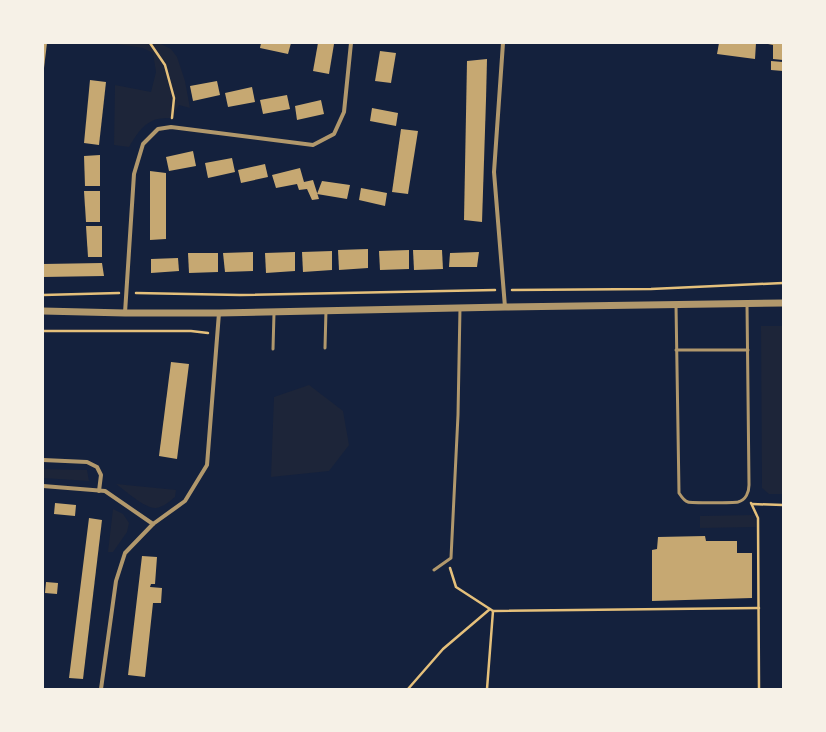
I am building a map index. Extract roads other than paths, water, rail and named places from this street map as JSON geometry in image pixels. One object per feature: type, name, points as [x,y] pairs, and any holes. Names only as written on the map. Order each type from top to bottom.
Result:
[{"type":"street","points":[[125,313],[134,174],[143,144],[158,129],[171,127],[314,145],[334,134],[344,112],[351,43]]},
{"type":"street","points":[[503,43],[494,172],[505,307]]},
{"type":"street","points":[[43,311],[219,313],[783,303]]},
{"type":"street","points":[[101,689],[116,581],[126,553],[153,524],[185,501],[207,465],[219,313]]},
{"type":"street","points":[[43,460],[87,462],[98,467],[101,475],[99,491]]},
{"type":"street","points":[[43,486],[105,491],[153,524]]},
{"type":"lane","points":[[676,305],[679,493],[682,498],[688,502],[738,502],[745,498],[749,492],[750,485],[747,304]]},
{"type":"lane","points":[[434,570],[450,558],[457,439],[460,308]]},
{"type":"lane","points":[[325,348],[326,310]]},
{"type":"lane","points":[[273,349],[274,311]]},
{"type":"lane","points":[[676,350],[748,350]]}]
